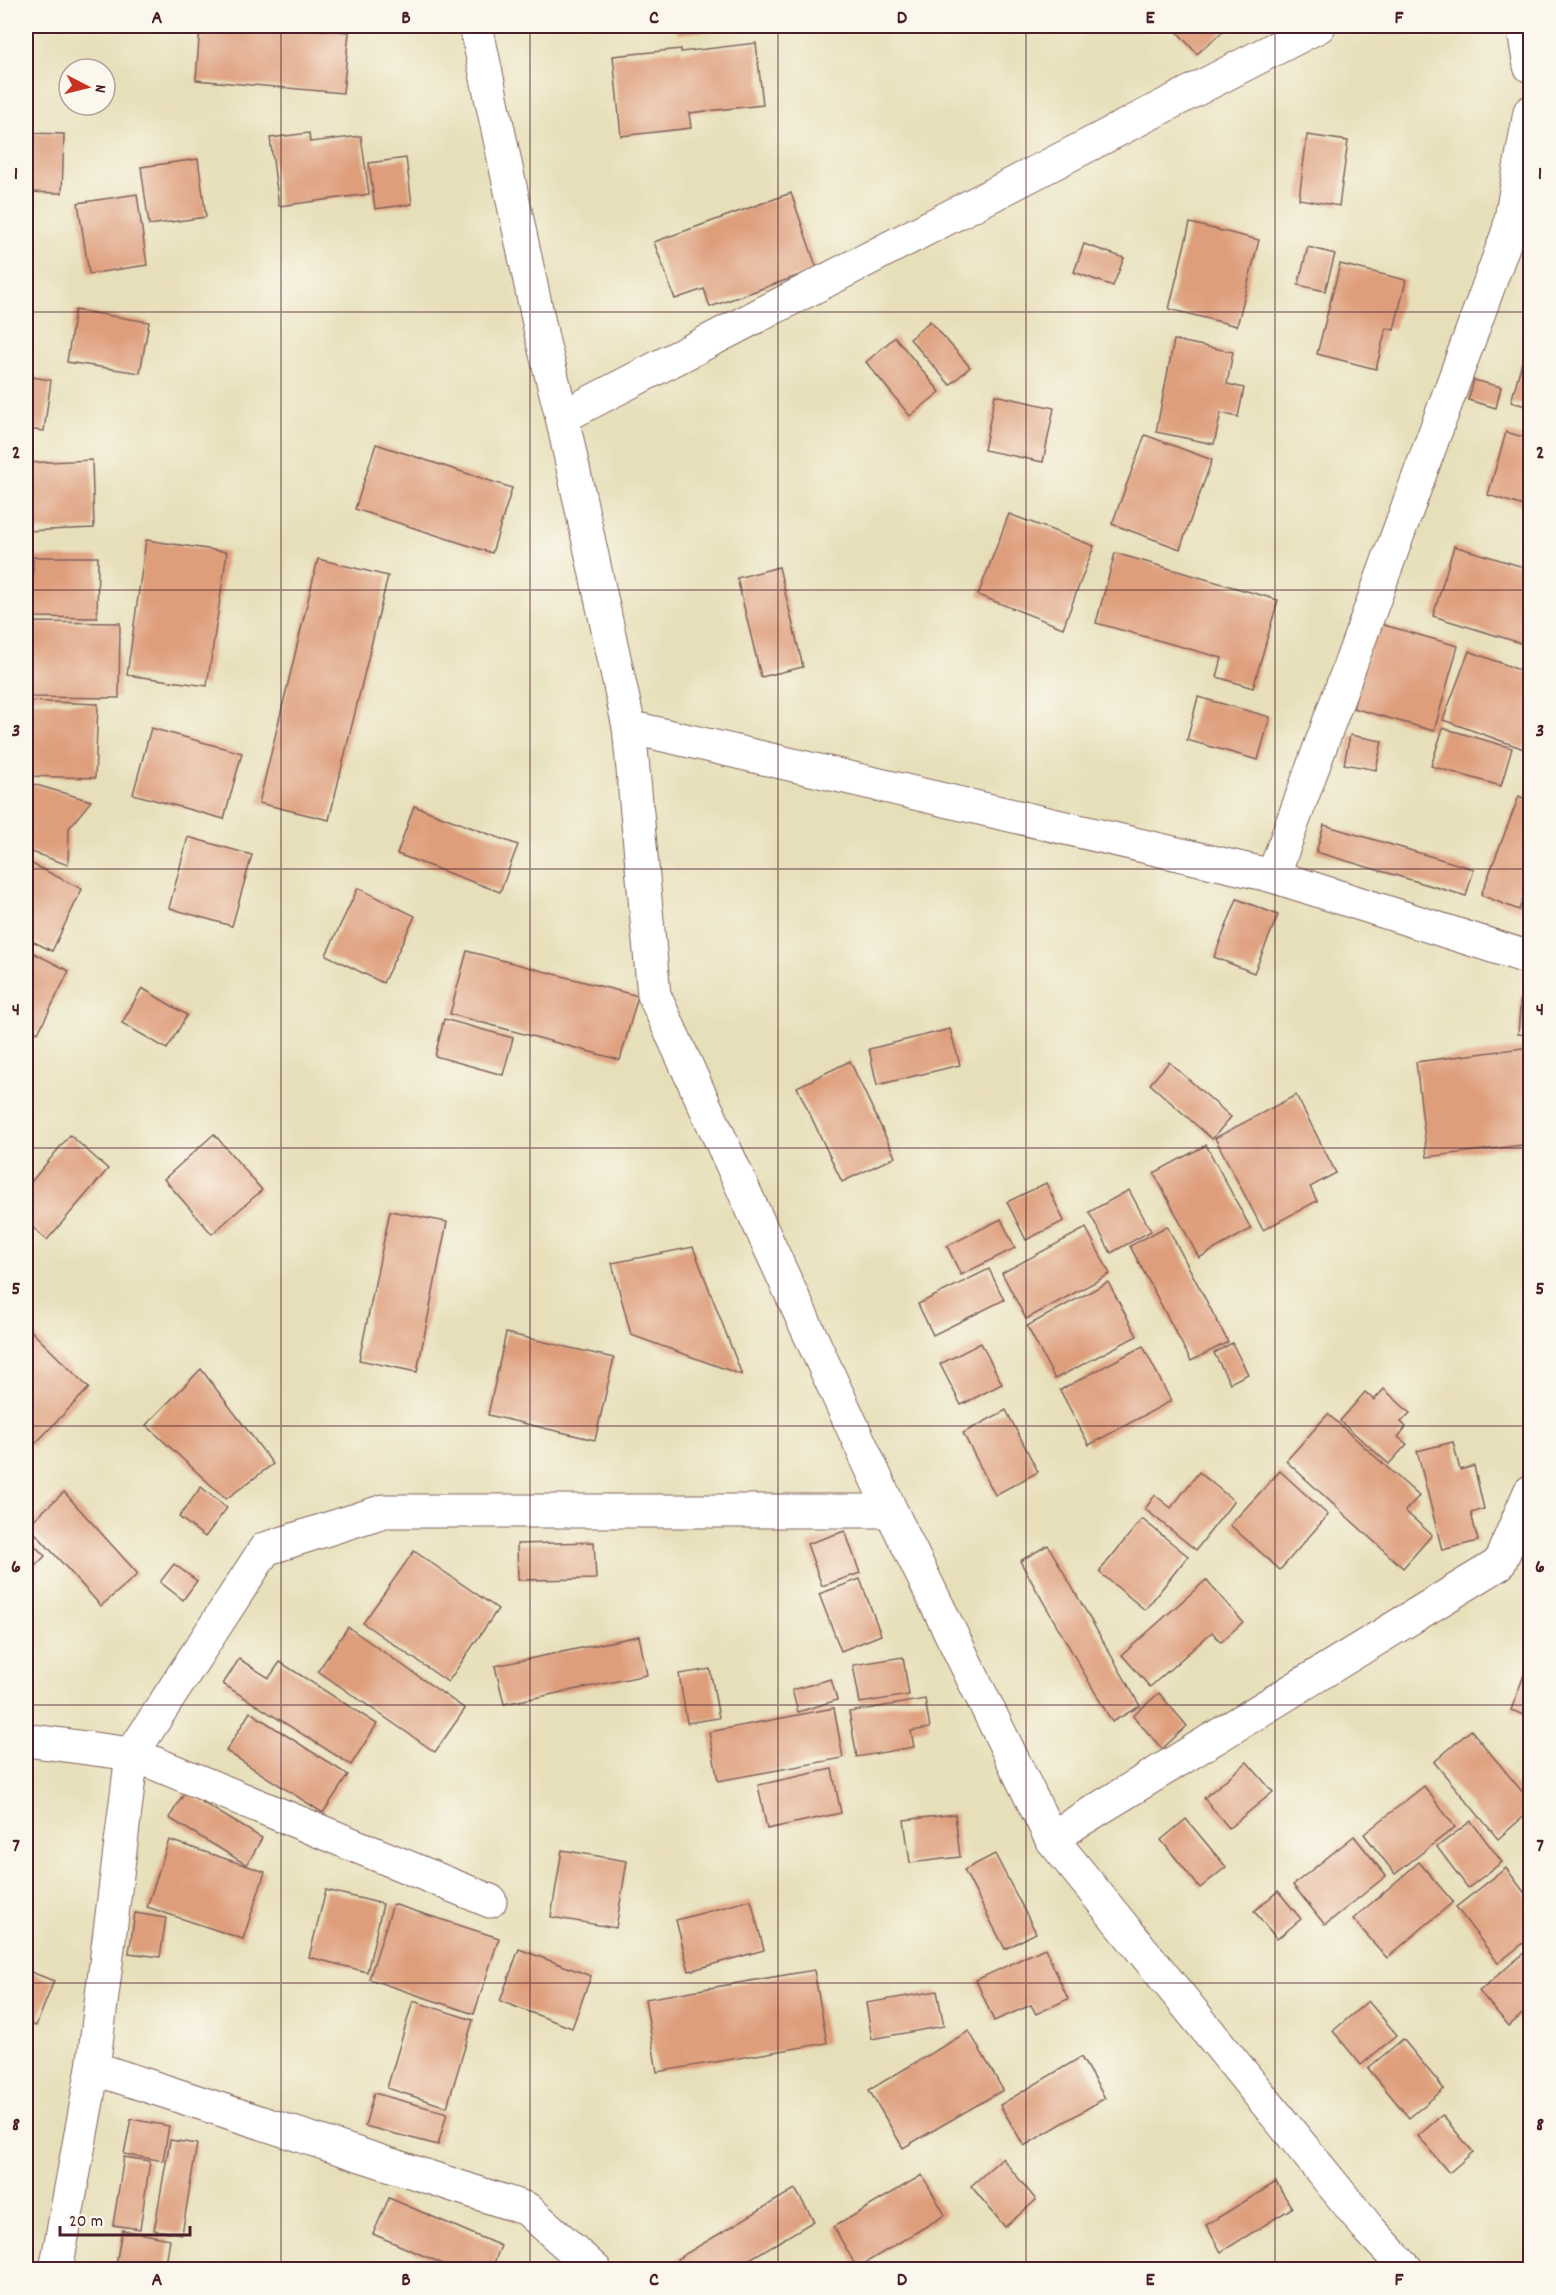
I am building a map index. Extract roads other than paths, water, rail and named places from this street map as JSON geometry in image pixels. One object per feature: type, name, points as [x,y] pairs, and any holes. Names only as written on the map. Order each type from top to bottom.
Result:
[{"type":"street","points":[[476,26],[543,342],[562,417],[629,727],[654,995],[891,1511],[1051,1838],[1368,2228],[1407,2270]]},
{"type":"street","points":[[1523,26],[1530,66]]},
{"type":"street","points":[[562,417],[1307,28]]},
{"type":"street","points":[[1273,876],[1509,230],[1530,112]]},
{"type":"street","points":[[629,727],[1273,876],[1530,958]]},
{"type":"street","points":[[1051,1838],[1499,1564],[1530,1492]]},
{"type":"street","points":[[56,2270],[93,2068],[132,1754],[265,1549],[384,1511],[891,1511]]},
{"type":"street","points":[[26,1740],[132,1754],[490,1901]]},
{"type":"street","points":[[93,2068],[527,2209],[595,2270]]}]
